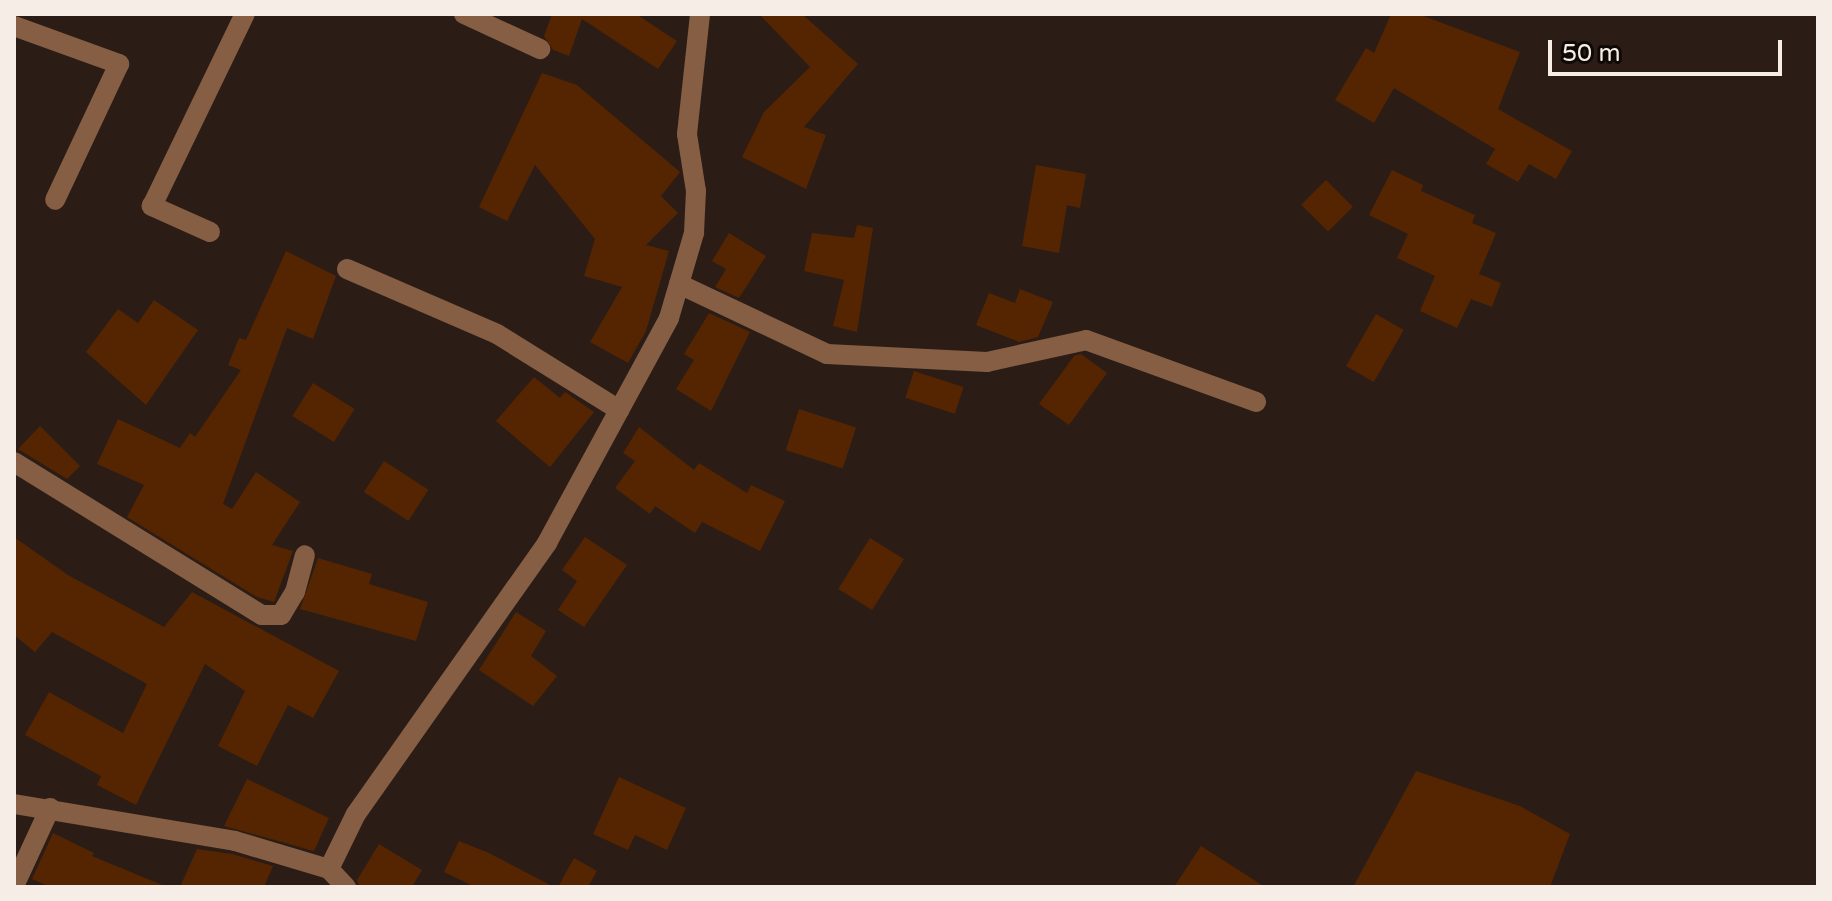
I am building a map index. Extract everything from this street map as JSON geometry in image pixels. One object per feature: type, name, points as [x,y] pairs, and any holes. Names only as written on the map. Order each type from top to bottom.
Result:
[{"type":"street","points":[[210,232],[152,206],[245,14]]},
{"type":"street","points":[[464,14],[540,49]]},
{"type":"street","points":[[329,869],[356,814],[547,543],[669,318],[694,233],[696,191],[687,134],[700,14]]},
{"type":"street","points":[[14,26],[119,64],[55,200]]},
{"type":"street","points":[[347,269],[497,334],[619,410]]},
{"type":"street","points":[[679,284],[827,354],[987,362],[1086,340],[1256,402]]},
{"type":"street","points":[[14,462],[262,615],[281,615],[295,592],[305,555]]},
{"type":"street","points":[[14,804],[235,841],[329,869],[346,887]]},
{"type":"street","points":[[14,886],[50,808]]},
{"type":"building","points":[[552,14],[636,14],[677,41],[658,69],[582,19],[569,56],[553,50],[544,36]]},
{"type":"building","points":[[759,14],[802,14],[858,64],[804,127],[826,135],[806,189],[742,157],[764,112],[810,67]]},
{"type":"building","points":[[1391,14],[1418,14],[1520,52],[1498,109],[1572,151],[1556,179],[1529,164],[1518,182],[1486,164],[1495,149],[1394,88],[1374,123],[1335,100],[1366,48],[1374,53]]},
{"type":"building","points":[[542,73],[577,85],[680,172],[661,196],[678,213],[646,245],[669,251],[646,331],[628,363],[590,342],[622,287],[584,276],[595,239],[535,165],[507,221],[479,207]]},
{"type":"building","points":[[1036,165],[1086,174],[1080,208],[1067,205],[1059,253],[1022,246]]},
{"type":"building","points":[[1392,170],[1423,185],[1421,191],[1475,215],[1472,223],[1496,233],[1479,274],[1501,283],[1492,307],[1471,299],[1457,328],[1420,311],[1435,276],[1397,258],[1408,234],[1369,215]]},
{"type":"building","points":[[1326,180],[1353,207],[1328,232],[1301,205]]},
{"type":"building","points":[[857,225],[873,228],[857,332],[833,326],[844,280],[804,271],[812,233],[854,238]]},
{"type":"building","points":[[729,233],[766,256],[739,298],[715,287],[726,269],[712,261]]},
{"type":"building","points":[[286,251],[336,276],[313,339],[287,328],[223,504],[232,509],[256,472],[300,502],[272,545],[293,551],[274,602],[257,597],[127,517],[144,485],[97,464],[118,419],[180,448],[190,433],[195,437],[241,370],[228,365],[239,338],[246,340]]},
{"type":"building","points":[[1020,289],[1053,302],[1038,337],[1019,342],[976,325],[989,293],[1015,303]]},
{"type":"building","points":[[154,300],[198,330],[146,405],[86,352],[118,309],[138,323]]},
{"type":"building","points":[[709,313],[750,332],[711,411],[676,389],[694,360],[684,354]]},
{"type":"building","points":[[1376,314],[1404,330],[1374,382],[1346,366]]},
{"type":"building","points":[[1081,354],[1107,373],[1069,425],[1039,404],[1074,356]]},
{"type":"building","points":[[914,371],[963,387],[955,414],[905,398]]},
{"type":"building","points":[[534,377],[560,398],[565,392],[594,412],[550,467],[496,421]]},
{"type":"building","points":[[313,383],[355,409],[334,442],[292,416]]},
{"type":"building","points":[[799,409],[856,428],[843,468],[786,450]]},
{"type":"building","points":[[40,426],[80,466],[67,479],[18,449]]},
{"type":"building","points":[[639,427],[694,470],[699,463],[747,493],[751,485],[785,501],[760,551],[702,522],[695,533],[655,506],[650,514],[615,488],[635,461],[623,453]]},
{"type":"building","points":[[384,461],[428,490],[408,521],[364,492]]},
{"type":"building","points":[[14,537],[68,575],[164,627],[192,592],[339,671],[313,718],[288,705],[257,766],[218,746],[245,691],[205,664],[136,805],[97,785],[101,776],[25,735],[49,692],[123,733],[147,684],[52,632],[35,652],[14,635]]},
{"type":"building","points":[[585,537],[627,565],[584,627],[558,610],[577,581],[562,570]]},
{"type":"building","points":[[870,538],[904,559],[872,610],[838,589]]},
{"type":"building","points":[[318,558],[372,574],[369,584],[428,602],[416,641],[300,609]]},
{"type":"building","points":[[516,612],[546,631],[531,656],[557,676],[533,706],[479,670]]},
{"type":"building","points":[[1416,771],[1520,806],[1570,834],[1550,887],[1353,887]]},
{"type":"building","points":[[619,777],[686,808],[667,850],[635,835],[628,850],[593,834]]},
{"type":"building","points":[[247,779],[329,818],[314,851],[224,826]]},
{"type":"building","points":[[53,833],[94,853],[92,856],[167,887],[50,887],[32,879]]},
{"type":"building","points":[[459,841],[554,887],[475,887],[444,872]]},
{"type":"building","points":[[379,844],[422,870],[412,887],[359,887],[357,880]]},
{"type":"building","points":[[1201,846],[1265,887],[1174,887]]},
{"type":"building","points":[[197,849],[232,854],[273,866],[264,887],[180,887]]},
{"type":"building","points":[[574,858],[597,871],[588,887],[558,887]]}]
